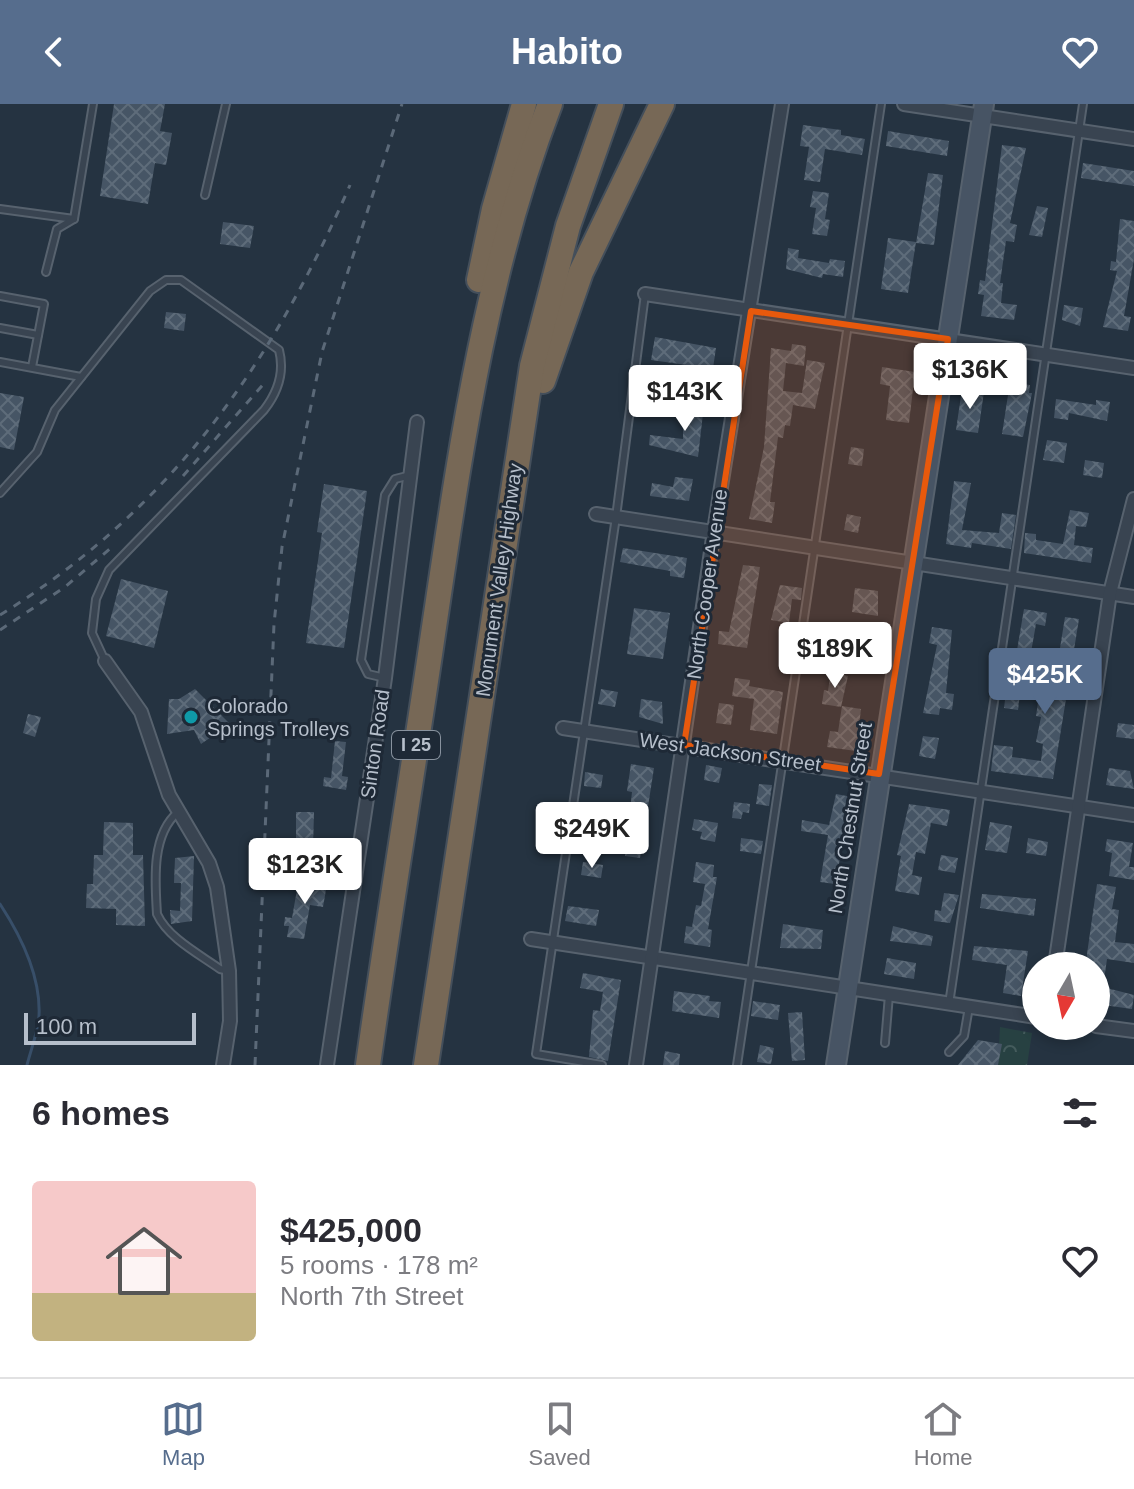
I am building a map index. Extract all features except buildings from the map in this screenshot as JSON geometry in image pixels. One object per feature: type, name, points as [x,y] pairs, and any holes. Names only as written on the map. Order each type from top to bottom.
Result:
[{"type":"highway","points":[[463,425],[479,277],[494,209],[524,104]]},
{"type":"highway","name":"I 25","points":[[368,1065],[463,425],[496,271],[516,198],[550,104]]},
{"type":"highway","name":"Monument Valley Highway","points":[[426,1065],[525,404],[548,301],[579,191],[611,104]]},
{"type":"highway","points":[[510,503],[540,391],[581,272],[662,104]]},
{"type":"main road","name":"North Chestnut Street","points":[[836,1065],[983,110]]},
{"type":"street","name":"North Cooper Avenue","points":[[636,1065],[714,531],[782,104]]},
{"type":"street","points":[[904,104],[983,110],[1079,131],[1134,139]]},
{"type":"street","points":[[645,294],[1134,368]]},
{"type":"street","name":"Sinton Road","points":[[327,1065],[385,678],[417,422]]},
{"type":"street","points":[[1057,952],[1110,593],[1134,499]]},
{"type":"street","points":[[596,514],[1134,597]]},
{"type":"street","points":[[105,661],[141,712],[178,812],[194,834],[213,875],[223,916],[229,971],[230,1021],[223,1065]]},
{"type":"street","name":"West Jackson Street","points":[[563,728],[1134,815]]},
{"type":"street","points":[[531,939],[1022,1015]]},
{"type":"street","points":[[1110,1028],[1134,1031]]},
{"type":"lane","points":[[74,219],[93,104]]},
{"type":"lane","points":[[205,195],[226,104]]},
{"type":"lane","points":[[737,1065],[881,104]]},
{"type":"lane","points":[[949,1004],[1083,104]]},
{"type":"lane","points":[[0,209],[74,219]]},
{"type":"lane","points":[[46,272],[57,229],[74,219]]},
{"type":"lane","points":[[2,489],[37,452],[55,410],[150,291],[171,279],[181,280],[260,333],[279,350],[283,365],[275,395],[256,421],[109,570],[96,599],[92,633],[105,661]]},
{"type":"lane","points":[[602,1065],[536,1054],[616,517],[645,294]]},
{"type":"lane","points":[[0,296],[44,304],[32,367]]},
{"type":"lane","points":[[0,328],[38,335]]},
{"type":"lane","points":[[0,362],[81,377]]},
{"type":"lane","points":[[385,678],[368,674],[361,660],[385,495],[395,479],[411,475]]},
{"type":"lane","points":[[178,812],[164,823],[158,843],[157,914],[162,925],[199,954],[229,971]]},
{"type":"lane","points":[[885,1043],[889,995]]},
{"type":"lane","points":[[949,1052],[964,1036],[969,1007]]},
{"type":"highlighted area","points":[[751,311],[948,339],[879,774],[684,745]]},
{"type":"green space","points":[[1000,1027],[1022,1031],[1022,1040],[1031,1040],[1027,1065],[998,1065]]},
{"type":"waterway","points":[[0,904],[22,943],[37,987],[38,1022],[27,1065]]},
{"type":"railway","points":[[255,1065],[274,624],[282,547],[322,352],[402,104]]},
{"type":"railway","points":[[0,615],[61,574],[115,529],[165,480],[210,428],[250,372],[286,313],[320,251],[350,185]]},
{"type":"railway","points":[[183,476],[267,380]]},
{"type":"railway","points":[[0,630],[65,587],[112,547]]},
{"type":"place","name":"Colorado Springs Trolleys","points":[[191,717]]}]
